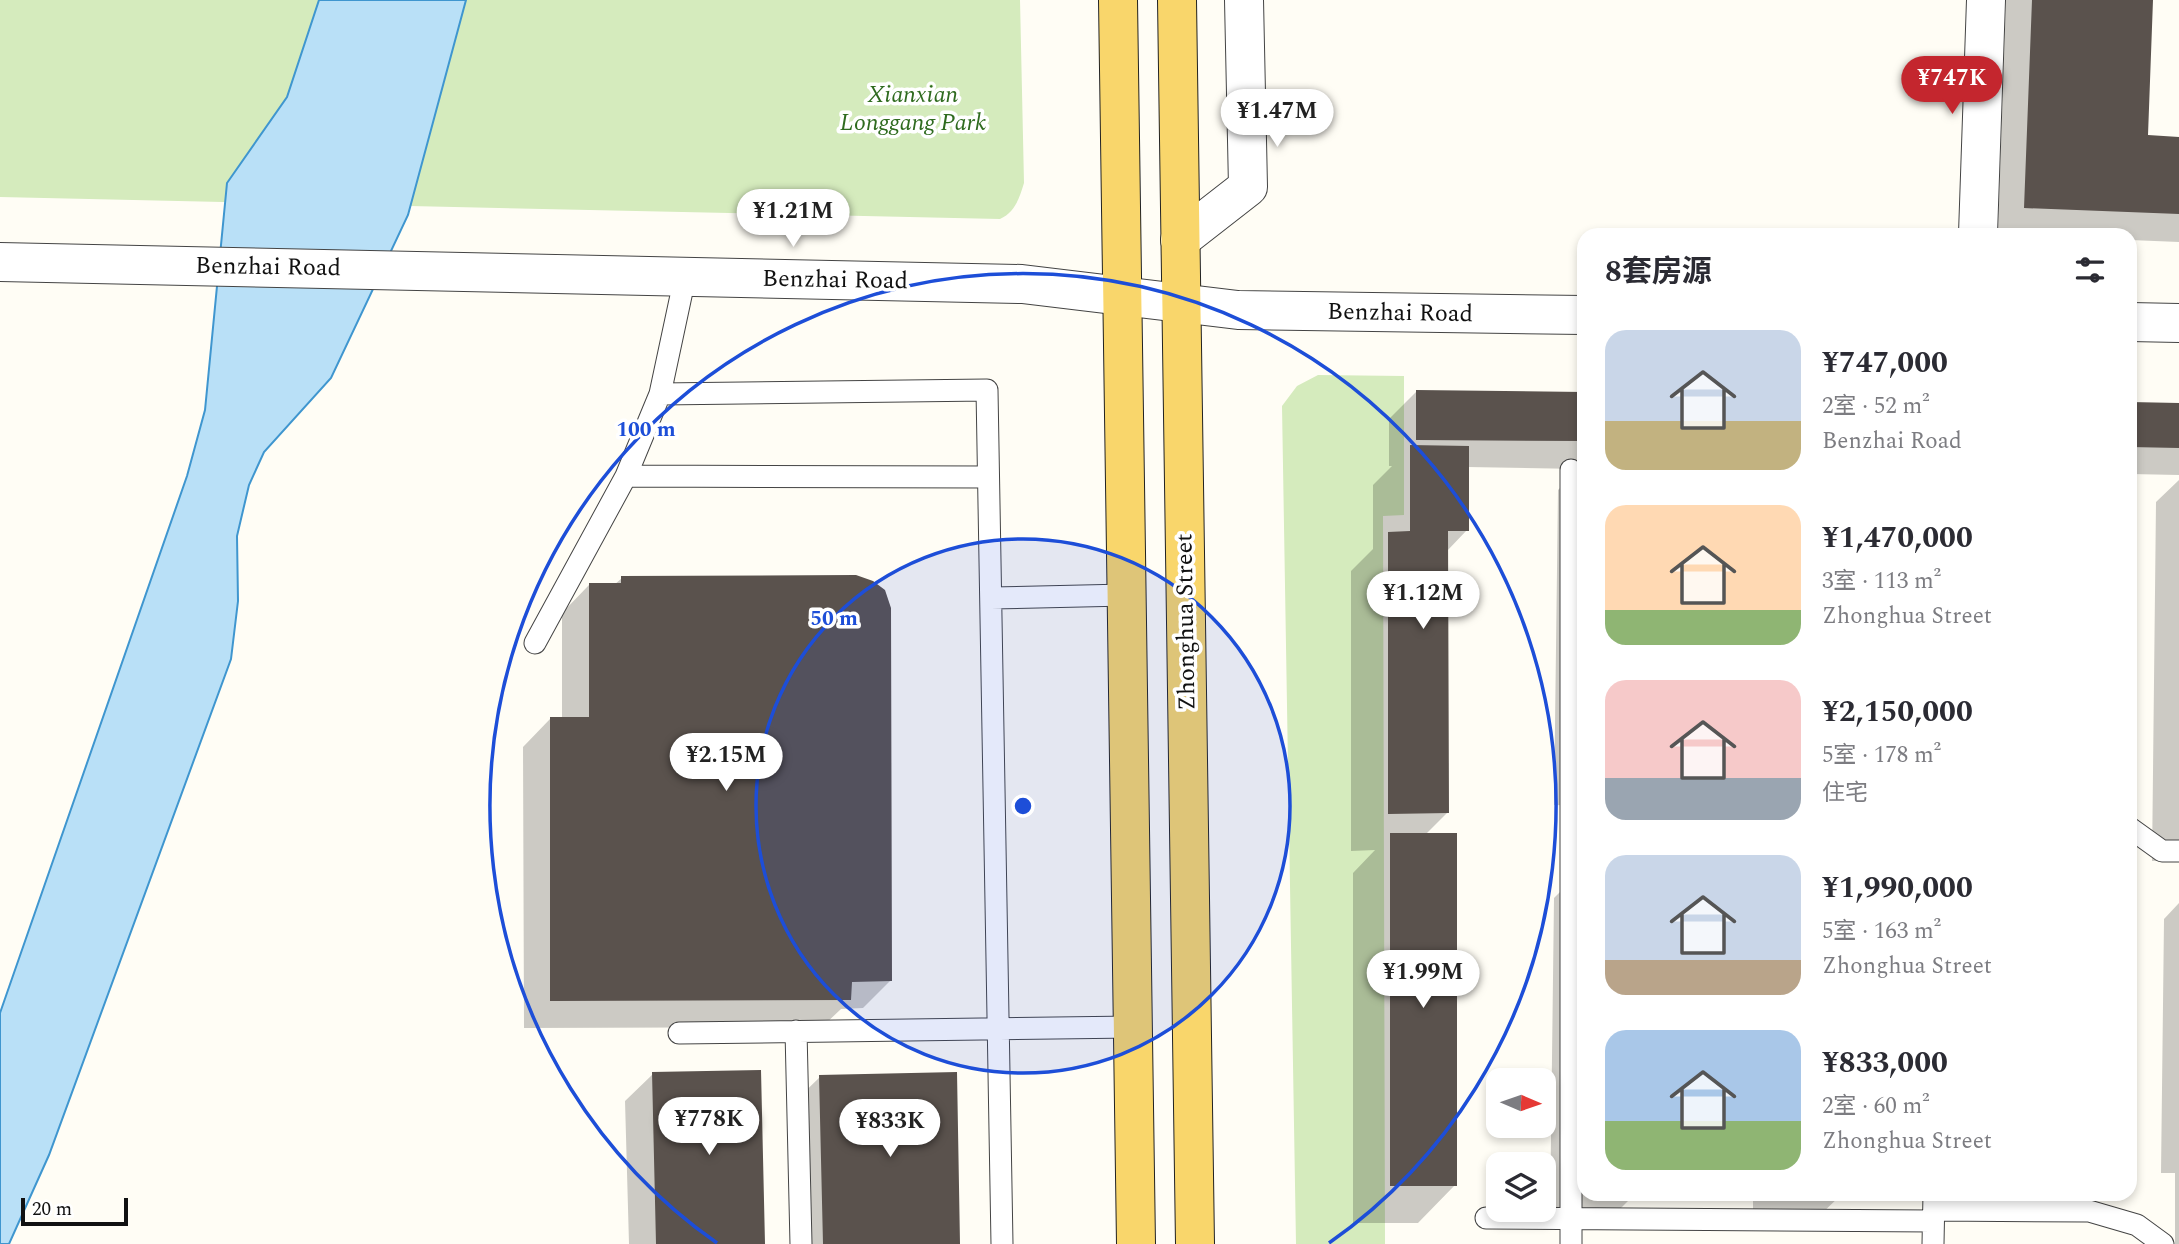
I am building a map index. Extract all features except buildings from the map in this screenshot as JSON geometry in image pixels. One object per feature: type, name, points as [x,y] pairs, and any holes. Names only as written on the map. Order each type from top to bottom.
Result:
[{"type":"main road","points":[[1118,0],[1136,1244]]},
{"type":"main road","name":"Zhonghua Street","points":[[1177,0],[1195,1244]]},
{"type":"street","points":[[1180,240],[1248,187],[1244,0]]},
{"type":"street","points":[[1978,228],[1986,0]]},
{"type":"street","name":"Benzhai Road","points":[[0,261],[1022,284],[1238,310],[1577,315]]},
{"type":"street","points":[[2137,322],[2179,323]]},
{"type":"lane","points":[[535,643],[626,476],[660,394],[685,276]]},
{"type":"lane","points":[[660,394],[986,390],[1002,1244]]},
{"type":"lane","points":[[1571,470],[1577,788],[1571,1244]]},
{"type":"lane","points":[[626,476],[988,477]]},
{"type":"lane","points":[[990,598],[1126,596]]},
{"type":"lane","points":[[2137,833],[2162,851],[2179,851]]},
{"type":"lane","points":[[679,1032],[1133,1027]]},
{"type":"lane","points":[[796,1031],[801,1244]]},
{"type":"lane","points":[[1933,1244],[1934,1208]]},
{"type":"lane","points":[[1556,1219],[1934,1208],[2090,1211],[2137,1225],[2163,1244]]},
{"type":"green space","name":"Xianxian Longgang Park","points":[[0,0],[1020,0],[1024,183],[1013,209],[1000,219],[0,197]]},
{"type":"green space","points":[[1318,375],[1404,376],[1404,515],[1383,516],[1385,1244],[1296,1244],[1282,406],[1297,386]]},
{"type":"water","points":[[319,0],[466,0],[408,215],[331,378],[264,452],[249,485],[237,536],[238,601],[231,659],[49,1155],[9,1244],[0,1244],[0,1013],[187,476],[205,410],[227,183],[287,97]]}]
